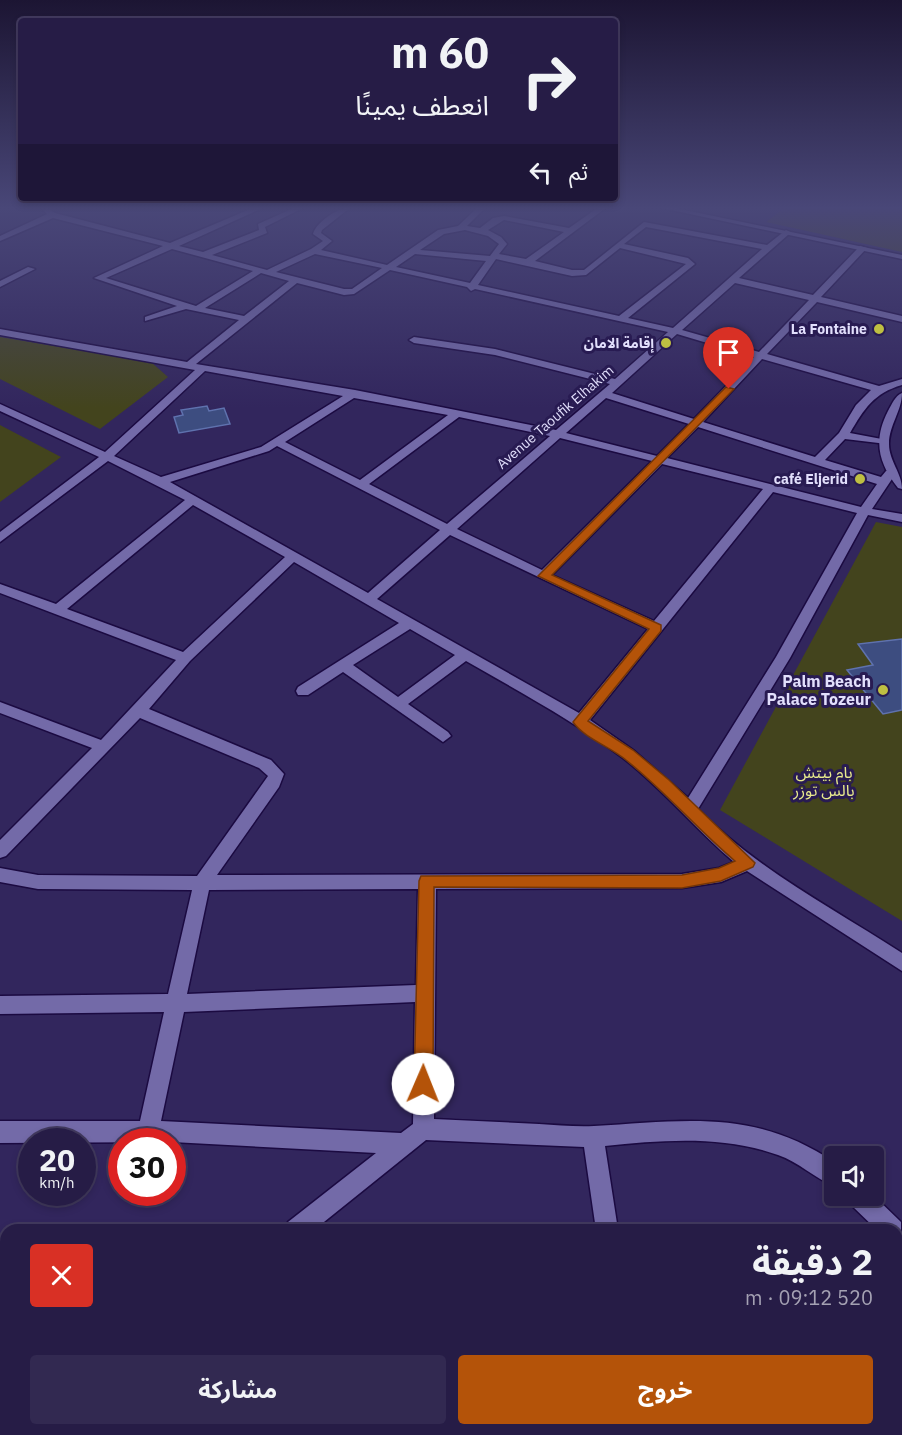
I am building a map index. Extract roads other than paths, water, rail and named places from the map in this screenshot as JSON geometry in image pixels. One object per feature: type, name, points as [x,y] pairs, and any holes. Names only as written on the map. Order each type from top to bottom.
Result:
[{"type":"street","points":[[3,281],[19,274]]},
{"type":"street","points":[[107,274],[98,278],[185,306],[246,319]]},
{"type":"street","points":[[197,309],[260,274]]},
{"type":"street","points":[[275,274],[351,292],[378,274]]},
{"type":"street","points":[[416,274],[471,288],[676,331],[878,389]]},
{"type":"street","points":[[471,288],[481,274]]},
{"type":"street","points":[[620,319],[678,274]]},
{"type":"street","name":"Avenue Taoufik Elhakim","points":[[369,599],[741,274]]},
{"type":"street","points":[[544,576],[696,423],[838,274]]},
{"type":"street","points":[[189,365],[295,280]]},
{"type":"street","points":[[735,280],[902,319]]},
{"type":"street","points":[[148,319],[185,306]]},
{"type":"street","points":[[0,332],[355,393],[457,413],[558,434],[770,488],[902,518]]},
{"type":"street","points":[[414,340],[495,352],[618,383]]},
{"type":"street","points":[[0,538],[106,457],[204,367]]},
{"type":"street","points":[[818,460],[843,435],[857,410],[878,389],[902,382]]},
{"type":"street","points":[[160,481],[265,449],[355,393]]},
{"type":"street","points":[[604,393],[818,460],[887,477],[902,486]]},
{"type":"street","points":[[690,809],[783,658],[865,510],[887,477],[883,442],[888,422],[902,396]]},
{"type":"street","points":[[0,407],[160,481],[580,722],[628,754],[690,809],[712,834],[748,863],[902,963]]},
{"type":"street","points":[[361,485],[457,413]]},
{"type":"street","points":[[843,435],[883,442]]},
{"type":"street","points":[[277,442],[544,576],[657,628]]},
{"type":"street","points":[[580,722],[770,488]]},
{"type":"street","points":[[57,610],[192,500]]},
{"type":"street","points":[[0,851],[104,747],[185,658],[292,557]]},
{"type":"street","points":[[0,588],[185,658]]},
{"type":"street","points":[[303,691],[409,623]]},
{"type":"street","points":[[398,704],[465,655]]},
{"type":"street","points":[[343,665],[443,736]]},
{"type":"street","points":[[0,706],[104,747]]},
{"type":"street","points":[[138,711],[265,764],[276,774],[273,783],[202,883],[149,1128]]},
{"type":"street","points":[[0,875],[38,882],[682,881],[721,875],[748,863]]},
{"type":"street","points":[[423,1129],[427,881]]},
{"type":"street","points":[[0,1005],[176,1003],[425,993]]},
{"type":"street","points":[[304,1224],[423,1129],[592,1137],[664,1131],[750,1134],[780,1143],[824,1167]]},
{"type":"street","points":[[0,1132],[108,1131]]},
{"type":"street","points":[[186,1133],[405,1144]]},
{"type":"street","points":[[592,1137],[606,1224]]},
{"type":"street","points":[[868,1206],[887,1224]]},
{"type":"place","name":"La Fontaine","points":[[879,329]]},
{"type":"place","name":"إقامة الامان","points":[[666,343]]},
{"type":"place","name":"café Eljerid","points":[[860,479]]},
{"type":"place","name":"Palm Beach Palace Tozeur","points":[[883,690]]},
{"type":"park label","name":"بام بيتش بالس توزر","points":[[824,781]]}]
